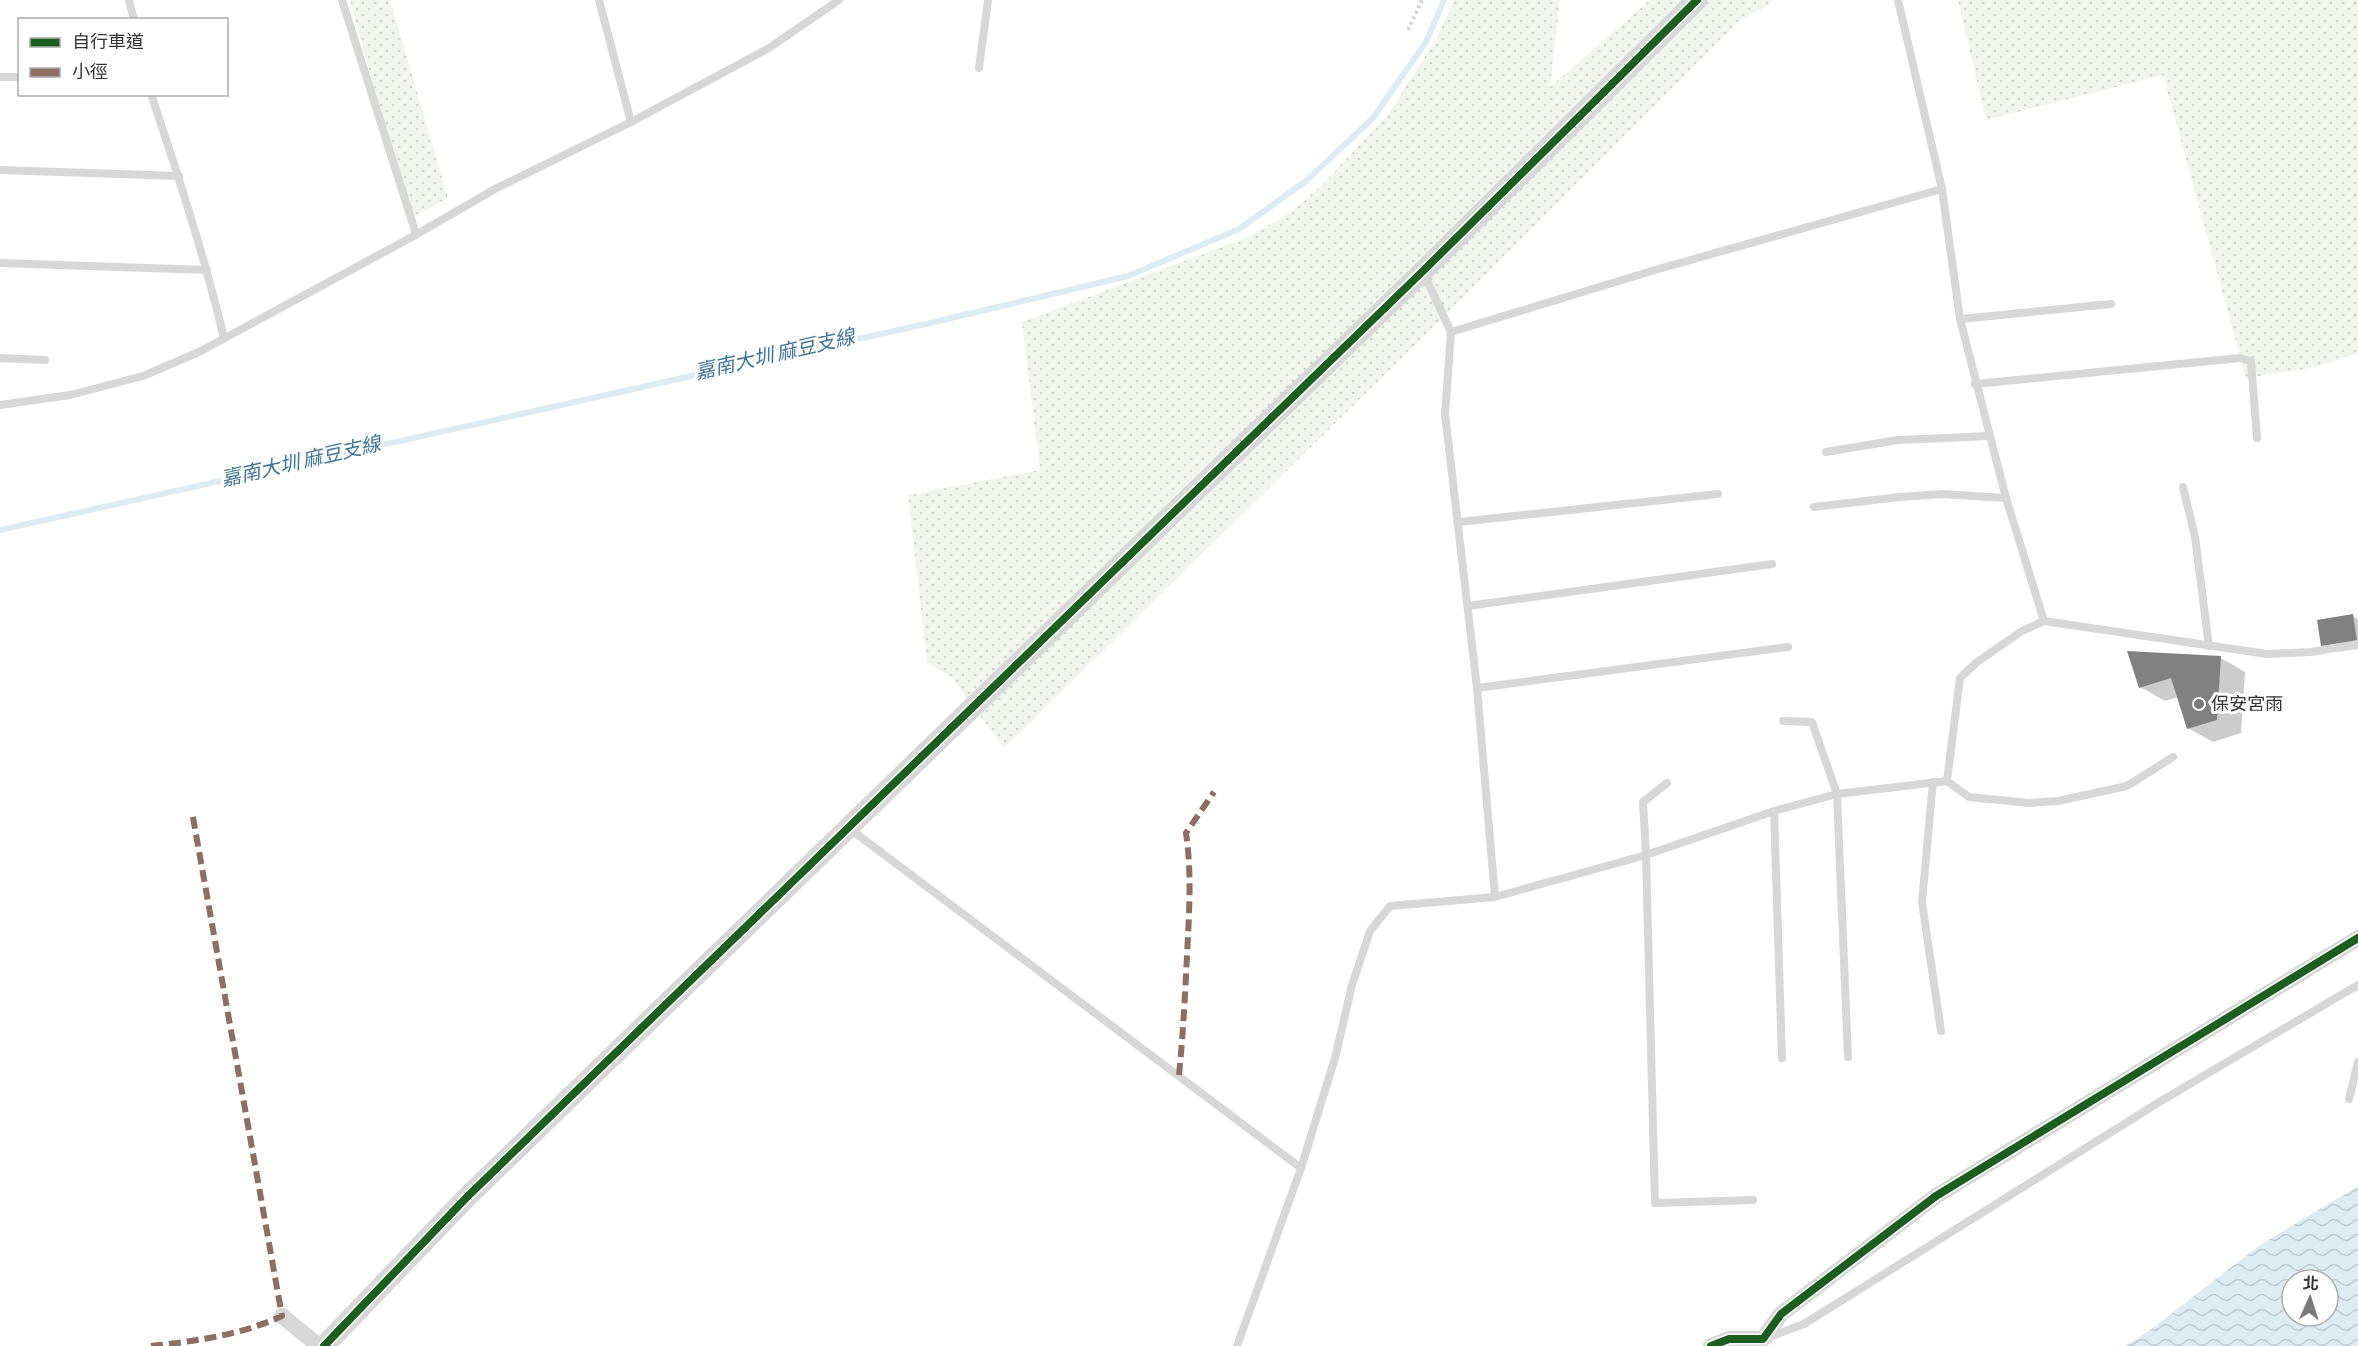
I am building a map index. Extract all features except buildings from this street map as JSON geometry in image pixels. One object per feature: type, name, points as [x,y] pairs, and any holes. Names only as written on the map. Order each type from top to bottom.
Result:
[{"type":"street","points":[[324,1346],[467,1197],[850,829],[1422,272],[1697,0]]},
{"type":"street","points":[[1711,1346],[1729,1339],[1757,1342],[1781,1314],[1936,1196],[2358,938]]},
{"type":"street","points":[[282,1316],[319,1346]]},
{"type":"lane","points":[[129,0],[134,18]]},
{"type":"lane","points":[[342,0],[416,234]]},
{"type":"lane","points":[[599,0],[631,122]]},
{"type":"lane","points":[[0,405],[70,395],[143,376],[200,352],[495,189],[631,122],[769,48],[839,0]]},
{"type":"lane","points":[[979,68],[988,0]]},
{"type":"lane","points":[[1898,0],[1941,189],[1960,319],[2006,498],[2044,621]]},
{"type":"lane","points":[[0,76],[18,77]]},
{"type":"lane","points":[[152,96],[179,176],[207,270],[224,338]]},
{"type":"lane","points":[[0,170],[179,176]]},
{"type":"lane","points":[[1451,332],[1655,270],[1941,189]]},
{"type":"lane","points":[[0,263],[207,270]]},
{"type":"lane","points":[[1422,272],[1451,332],[1445,414],[1477,688],[1495,897]]},
{"type":"lane","points":[[1960,319],[2111,304]]},
{"type":"lane","points":[[0,358],[45,360]]},
{"type":"lane","points":[[1976,384],[2240,358],[2251,361],[2257,438]]},
{"type":"lane","points":[[1826,452],[1898,440],[1989,436]]},
{"type":"lane","points":[[2183,487],[2194,537],[2209,646]]},
{"type":"lane","points":[[1459,522],[1718,494]]},
{"type":"lane","points":[[1814,507],[1942,494],[2006,498]]},
{"type":"lane","points":[[1467,606],[1772,564]]},
{"type":"lane","points":[[1947,781],[1960,678],[1977,662],[2022,632],[2044,621],[2267,654],[2311,652],[2358,644]]},
{"type":"lane","points":[[1477,688],[1788,647]]},
{"type":"lane","points":[[1783,721],[1812,722],[1837,794],[1848,1057]]},
{"type":"lane","points":[[1237,1346],[1301,1168],[1335,1058],[1352,985],[1370,931],[1390,906],[1495,897],[1646,855],[1774,812],[1837,794],[1947,781],[1970,797],[2029,803],[2058,801],[2127,786],[2173,757]]},
{"type":"lane","points":[[1933,782],[1922,902],[1941,1031]]},
{"type":"lane","points":[[1668,783],[1643,802],[1655,1203],[1753,1200]]},
{"type":"lane","points":[[1774,812],[1782,1058]]},
{"type":"lane","points":[[850,829],[1301,1168]]},
{"type":"lane","points":[[1757,1342],[1804,1324],[2161,1101],[2358,985]]},
{"type":"lane","points":[[2349,1099],[2358,1062]]},
{"type":"path","points":[[1408,30],[1422,0]]},
{"type":"shaded area","points":[[350,0],[390,0],[448,198],[410,219]]},
{"type":"shaded area","points":[[1454,0],[1560,0],[1550,87],[1650,0],[1775,0],[1738,22],[1420,340],[1004,748],[952,678],[927,662],[908,495],[1040,470],[1022,322],[1248,237],[1293,211],[1326,181],[1389,113],[1435,41]]},
{"type":"shaded area","points":[[1958,0],[2358,0],[2358,353],[2316,367],[2246,378],[2163,75],[1986,120]]},
{"type":"water","points":[[2358,1186],[2358,1346],[2125,1346],[2146,1333],[2260,1245]]},
{"type":"waterway","name":"嘉南大圳 麻豆支線","points":[[0,530],[930,323],[1128,276],[1239,229],[1306,181],[1373,118],[1426,42],[1444,0]]},
{"type":"marked path","points":[[1179,1075],[1189,909],[1186,833],[1214,792]]},
{"type":"marked path","points":[[151,1346],[234,1333],[282,1316],[192,812]]},
{"type":"cycle path","points":[[324,1346],[467,1197],[1422,272],[1697,0]]},
{"type":"cycle path","points":[[1711,1346],[1729,1339],[1763,1339],[1781,1314],[1936,1196],[2358,938]]},
{"type":"place","name":"保安宮雨","points":[[2199,704]]}]
